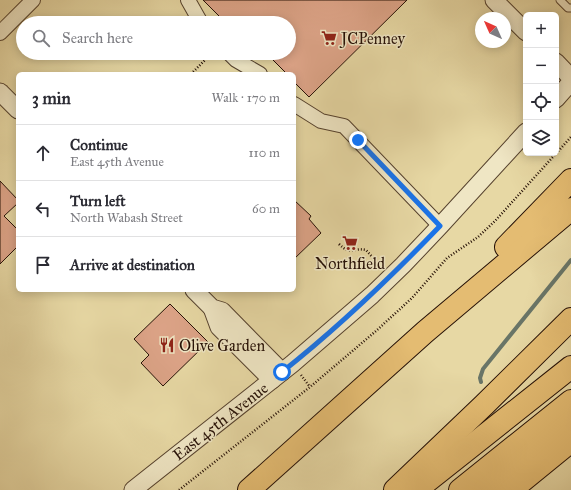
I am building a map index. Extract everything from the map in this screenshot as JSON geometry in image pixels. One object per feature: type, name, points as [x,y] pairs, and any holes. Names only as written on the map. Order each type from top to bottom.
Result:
[{"type":"highway","points":[[425,332],[466,285],[521,232],[571,180]]},
{"type":"highway","points":[[248,490],[425,332],[571,209]]},
{"type":"highway","points":[[395,490],[571,319]]},
{"type":"highway","points":[[416,490],[571,367]]},
{"type":"highway","points":[[460,490],[571,401]]},
{"type":"highway","points":[[485,490],[571,422]]},
{"type":"highway","points":[[511,490],[571,441]]},
{"type":"street","points":[[16,16],[33,0]]},
{"type":"street","points":[[188,0],[197,16]]},
{"type":"street","points":[[494,0],[523,29]]},
{"type":"street","points":[[0,32],[16,16]]},
{"type":"street","points":[[236,60],[257,72]]},
{"type":"street","points":[[559,65],[571,78]]},
{"type":"street","points":[[559,95],[571,82]]},
{"type":"street","points":[[0,92],[16,108]]},
{"type":"street","points":[[296,105],[321,121],[344,126],[440,226]]},
{"type":"street","name":"East 45th Avenue","points":[[133,490],[277,376],[372,295],[440,226],[523,135]]},
{"type":"street","points":[[196,292],[212,308],[219,327],[277,376]]},
{"type":"lane","points":[[560,0],[568,8],[571,8]]},
{"type":"path","points":[[193,72],[205,60]]},
{"type":"path","points":[[179,490],[310,387],[376,331],[412,298],[447,258],[478,237],[495,221],[571,137]]},
{"type":"path","points":[[339,244],[346,250],[350,251],[358,248],[366,250],[374,259]]},
{"type":"building","name":"JCPenney","points":[[203,0],[407,0],[309,97],[296,84],[296,72],[285,72],[273,60],[296,60],[296,16],[219,16]]},
{"type":"building","points":[[0,181],[16,198],[16,205],[4,216],[16,228],[16,248],[0,264]]},
{"type":"building","points":[[296,202],[311,216],[309,219],[321,233],[296,257]]},
{"type":"building","points":[[170,304],[208,342],[163,386],[141,363],[149,355],[134,339]]},
{"type":"waterway","points":[[481,382],[480,378],[483,369],[571,260]]},
{"type":"place","name":"JCPenney","points":[[329,38]]},
{"type":"place","name":"Northfield","points":[[350,243]]},
{"type":"place","name":"Olive Garden","points":[[167,345]]},
{"type":"route","points":[[282,372],[372,295],[440,226],[358,140]]}]
